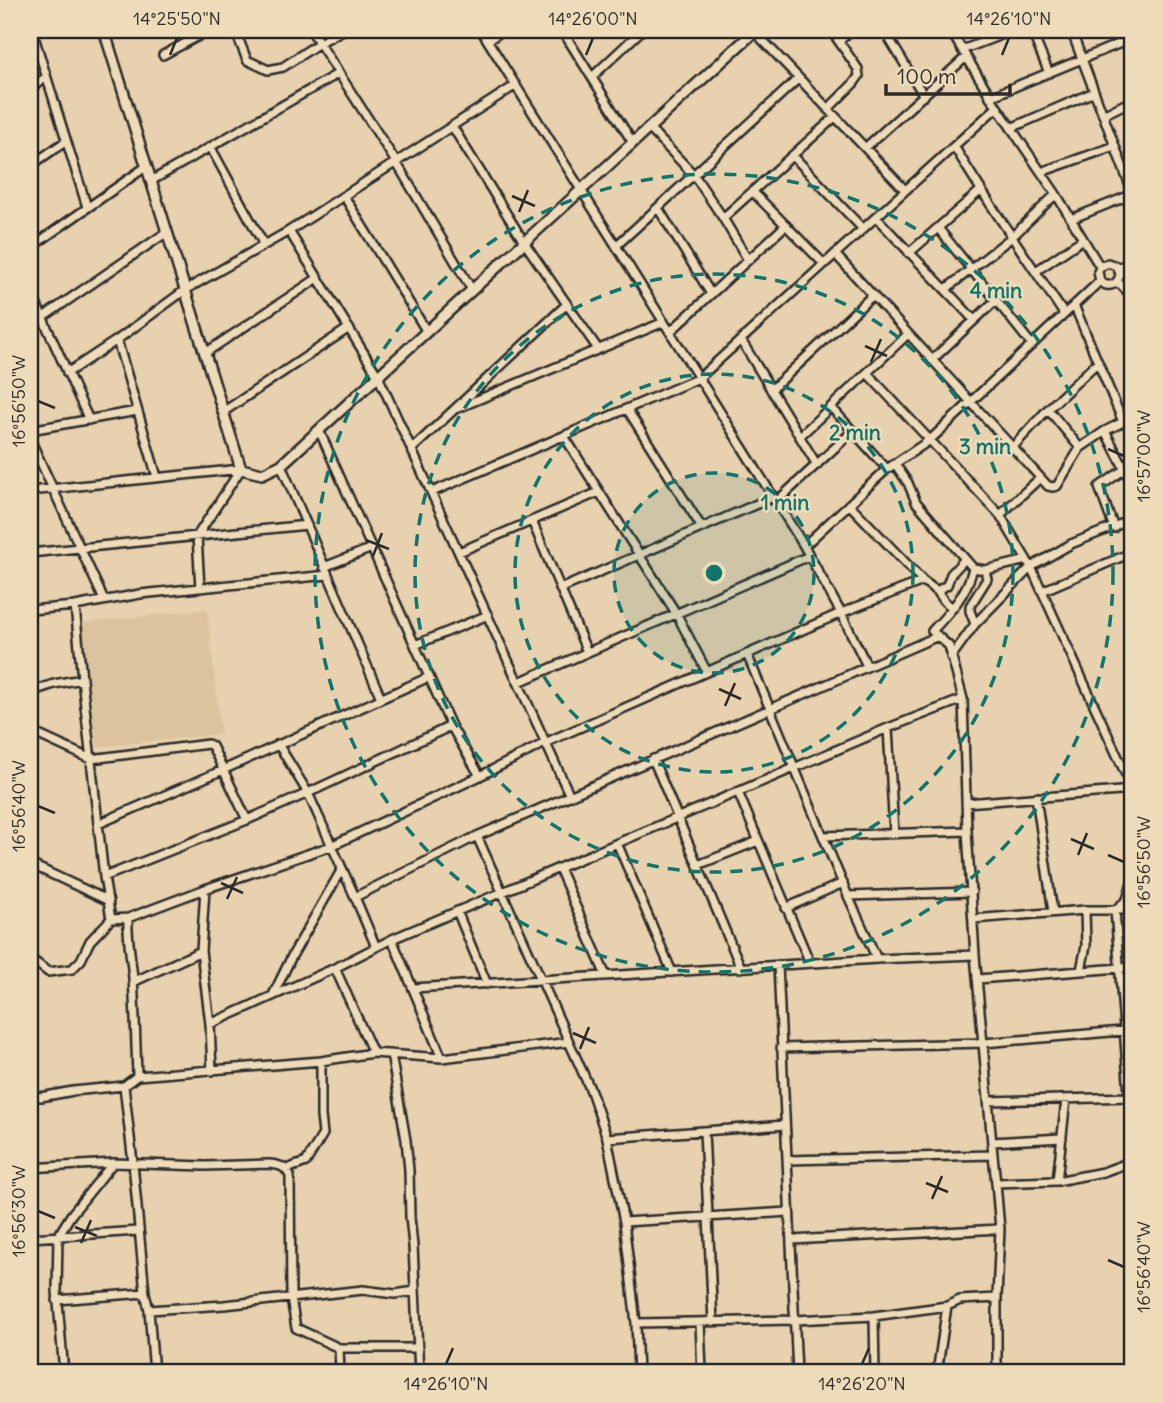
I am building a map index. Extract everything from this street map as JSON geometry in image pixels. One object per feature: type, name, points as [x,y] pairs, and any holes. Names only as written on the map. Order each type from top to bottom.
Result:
[{"type":"street","points":[[32,30],[88,207]]},
{"type":"street","points":[[104,30],[241,469]]},
{"type":"street","points":[[163,55],[211,30]]},
{"type":"street","points":[[235,30],[247,60],[268,70],[283,67],[343,30]]},
{"type":"street","points":[[311,30],[396,163],[472,290]]},
{"type":"street","points":[[481,30],[804,546],[867,666]]},
{"type":"street","points":[[488,40],[504,30]]},
{"type":"street","points":[[562,30],[633,142]]},
{"type":"street","points":[[592,78],[642,30]]},
{"type":"street","points":[[30,491],[241,469],[262,474],[281,465],[755,30],[905,190]]},
{"type":"street","points":[[828,110],[859,76],[858,69],[831,30]]},
{"type":"street","points":[[839,41],[852,30]]},
{"type":"street","points":[[884,30],[923,96]]},
{"type":"street","points":[[950,30],[1100,267]]},
{"type":"street","points":[[865,148],[923,96],[964,53],[1014,30]]},
{"type":"street","points":[[1031,30],[1049,73]]},
{"type":"street","points":[[1071,30],[1133,194],[1071,219]]},
{"type":"street","points":[[990,97],[1132,41],[1127,30]]},
{"type":"street","points":[[152,181],[338,74]]},
{"type":"street","points":[[30,89],[46,77]]},
{"type":"street","points":[[616,246],[799,78]]},
{"type":"street","points":[[67,373],[186,290],[289,231],[516,85]]},
{"type":"street","points":[[1011,128],[1094,92]]},
{"type":"street","points":[[1103,115],[1133,100]]},
{"type":"street","points":[[432,492],[699,378],[997,107]]},
{"type":"street","points":[[723,218],[835,117]]},
{"type":"street","points":[[452,126],[524,242],[598,349]]},
{"type":"street","points":[[649,128],[694,175],[748,260]]},
{"type":"street","points":[[30,166],[65,141]]},
{"type":"street","points":[[954,146],[980,191],[1064,314]]},
{"type":"street","points":[[1041,172],[1115,146]]},
{"type":"street","points":[[211,148],[264,245]]},
{"type":"street","points":[[793,156],[863,229]]},
{"type":"street","points":[[30,248],[147,166]]},
{"type":"street","points":[[909,253],[980,191]]},
{"type":"street","points":[[753,192],[824,264]]},
{"type":"street","points":[[946,289],[1013,236],[1056,194]]},
{"type":"street","points":[[344,196],[426,332]]},
{"type":"street","points":[[658,208],[711,294]]},
{"type":"street","points":[[876,217],[974,320]]},
{"type":"street","points":[[670,332],[786,225]]},
{"type":"street","points":[[938,228],[1032,345]]},
{"type":"street","points":[[289,231],[379,376],[570,796]]},
{"type":"street","points":[[42,318],[167,232]]},
{"type":"street","points":[[1036,271],[1083,239]]},
{"type":"street","points":[[835,254],[1048,486],[1057,486],[1080,448],[1133,417]]},
{"type":"street","points":[[1118,268],[1133,261]]},
{"type":"street","points":[[1108,263],[1118,268],[1120,276],[1113,285],[1100,281],[1100,267],[1108,263]]},
{"type":"street","points":[[205,353],[318,278]]},
{"type":"street","points":[[804,546],[887,469],[930,440],[1100,281]]},
{"type":"street","points":[[1118,281],[1133,302]]},
{"type":"street","points":[[30,290],[89,420]]},
{"type":"street","points":[[771,390],[873,295]]},
{"type":"street","points":[[932,360],[996,300]]},
{"type":"street","points":[[412,449],[567,304]]},
{"type":"street","points":[[1074,305],[1123,422]]},
{"type":"street","points":[[458,408],[664,322]]},
{"type":"street","points":[[223,412],[349,328]]},
{"type":"street","points":[[800,436],[908,334]]},
{"type":"street","points":[[117,340],[157,477]]},
{"type":"street","points":[[741,340],[817,465]]},
{"type":"street","points":[[1012,448],[1048,409],[1098,362]]},
{"type":"street","points":[[867,373],[1000,515],[1029,564],[1133,790],[966,803]]},
{"type":"street","points":[[831,407],[887,469]]},
{"type":"street","points":[[627,409],[702,528]]},
{"type":"street","points":[[1048,409],[1080,448]]},
{"type":"street","points":[[30,429],[137,411]]},
{"type":"street","points":[[319,430],[451,726],[480,776]]},
{"type":"street","points":[[560,589],[775,500],[853,431]]},
{"type":"street","points":[[1105,431],[1129,471],[1133,485]]},
{"type":"street","points":[[564,436],[676,613],[707,672]]},
{"type":"street","points":[[30,439],[104,600]]},
{"type":"street","points":[[895,464],[908,483],[916,502],[973,568],[985,570],[1029,564],[1133,519]]},
{"type":"street","points":[[281,465],[381,698]]},
{"type":"street","points":[[200,588],[197,536],[241,469]]},
{"type":"street","points":[[1114,528],[1099,487],[1129,471]]},
{"type":"street","points":[[1000,515],[1040,478]]},
{"type":"street","points":[[459,552],[599,492]]},
{"type":"street","points":[[849,504],[923,581],[953,608]]},
{"type":"street","points":[[532,521],[587,652]]},
{"type":"street","points":[[30,553],[307,525]]},
{"type":"street","points":[[324,566],[372,548]]},
{"type":"street","points":[[1042,591],[1133,552]]},
{"type":"street","points":[[519,682],[809,556]]},
{"type":"street","points":[[937,591],[947,585],[951,574],[964,560]]},
{"type":"street","points":[[951,657],[975,624],[1029,564]]},
{"type":"street","points":[[973,568],[966,587],[953,608],[932,631],[948,646],[962,699],[975,955],[1000,1230],[997,1373]]},
{"type":"street","points":[[975,624],[970,606],[987,579],[985,570]]},
{"type":"street","points":[[30,610],[328,575]]},
{"type":"street","points":[[30,958],[48,972],[72,969],[81,960],[90,941],[111,919],[128,918],[331,846],[547,742],[841,613],[923,581]]},
{"type":"street","points":[[75,606],[104,877],[111,919]]},
{"type":"street","points":[[415,645],[488,615]]},
{"type":"street","points":[[355,897],[477,836],[938,636]]},
{"type":"street","points":[[747,654],[877,959]]},
{"type":"street","points":[[98,824],[429,677]]},
{"type":"street","points":[[30,692],[82,679]]},
{"type":"street","points":[[210,1024],[335,968],[392,939],[795,767],[962,699]]},
{"type":"street","points":[[104,877],[247,820],[451,726]]},
{"type":"street","points":[[888,728],[894,833]]},
{"type":"street","points":[[30,732],[91,759],[208,744],[214,749],[247,820]]},
{"type":"street","points":[[278,744],[307,793],[376,947]]},
{"type":"street","points":[[653,759],[740,968]]},
{"type":"street","points":[[738,792],[810,963]]},
{"type":"street","points":[[1035,797],[1053,912]]},
{"type":"street","points":[[824,836],[968,831]]},
{"type":"street","points":[[477,836],[591,1091],[607,1138],[624,1222],[636,1323],[638,1373]]},
{"type":"street","points":[[698,865],[758,841]]},
{"type":"street","points":[[617,843],[672,972]]},
{"type":"street","points":[[30,864],[109,901]]},
{"type":"street","points":[[559,868],[606,976]]},
{"type":"street","points":[[272,996],[342,869]]},
{"type":"street","points":[[1115,910],[1127,900],[1133,878]]},
{"type":"street","points":[[786,908],[843,883]]},
{"type":"street","points":[[205,889],[201,951],[210,1024],[212,1071]]},
{"type":"street","points":[[848,896],[972,892]]},
{"type":"street","points":[[1081,970],[1086,946],[1085,910]]},
{"type":"street","points":[[973,919],[1085,910],[1133,910]]},
{"type":"street","points":[[1115,910],[1133,1146]]},
{"type":"street","points":[[457,911],[487,984]]},
{"type":"street","points":[[128,918],[137,1076]]},
{"type":"street","points":[[392,939],[442,1058]]},
{"type":"street","points":[[133,982],[201,951]]},
{"type":"street","points":[[413,988],[975,955]]},
{"type":"street","points":[[778,965],[797,1373]]},
{"type":"street","points":[[978,979],[1133,967]]},
{"type":"street","points":[[335,968],[373,1053]]},
{"type":"street","points":[[781,1048],[984,1043],[1133,1030]]},
{"type":"street","points":[[30,1095],[41,1097],[124,1086],[137,1076],[321,1061],[373,1053],[442,1058],[569,1042]]},
{"type":"street","points":[[391,1054],[406,1140],[419,1373]]},
{"type":"street","points":[[287,1169],[306,1162],[323,1134],[321,1061]]},
{"type":"street","points":[[124,1086],[154,1373]]},
{"type":"street","points":[[989,1101],[1066,1099],[1131,1093]]},
{"type":"street","points":[[1057,1181],[1066,1099]]},
{"type":"street","points":[[607,1138],[785,1125]]},
{"type":"street","points":[[704,1131],[713,1322]]},
{"type":"street","points":[[992,1142],[1062,1138]]},
{"type":"street","points":[[787,1160],[993,1155]]},
{"type":"street","points":[[996,1183],[1057,1181],[1103,1172],[1133,1161]]},
{"type":"street","points":[[64,1373],[57,1300],[58,1236],[71,1215],[113,1163]]},
{"type":"street","points":[[30,1168],[133,1163],[205,1166],[269,1164],[287,1169],[290,1176],[291,1298],[296,1328],[340,1348],[418,1348]]},
{"type":"street","points":[[624,1222],[789,1212]]},
{"type":"street","points":[[791,1240],[1000,1230]]},
{"type":"street","points":[[30,1238],[139,1231]]},
{"type":"street","points":[[149,1310],[363,1290],[395,1294],[415,1291]]},
{"type":"street","points":[[57,1300],[145,1293]]},
{"type":"street","points":[[636,1323],[874,1316],[947,1306],[960,1300],[997,1298]]},
{"type":"street","points":[[937,1373],[947,1306]]},
{"type":"street","points":[[874,1316],[875,1373]]},
{"type":"street","points":[[700,1322],[702,1373]]},
{"type":"street","points":[[339,1373],[340,1348]]},
{"type":"shaded area","points":[[207,609],[221,734],[97,747],[82,623]]}]
